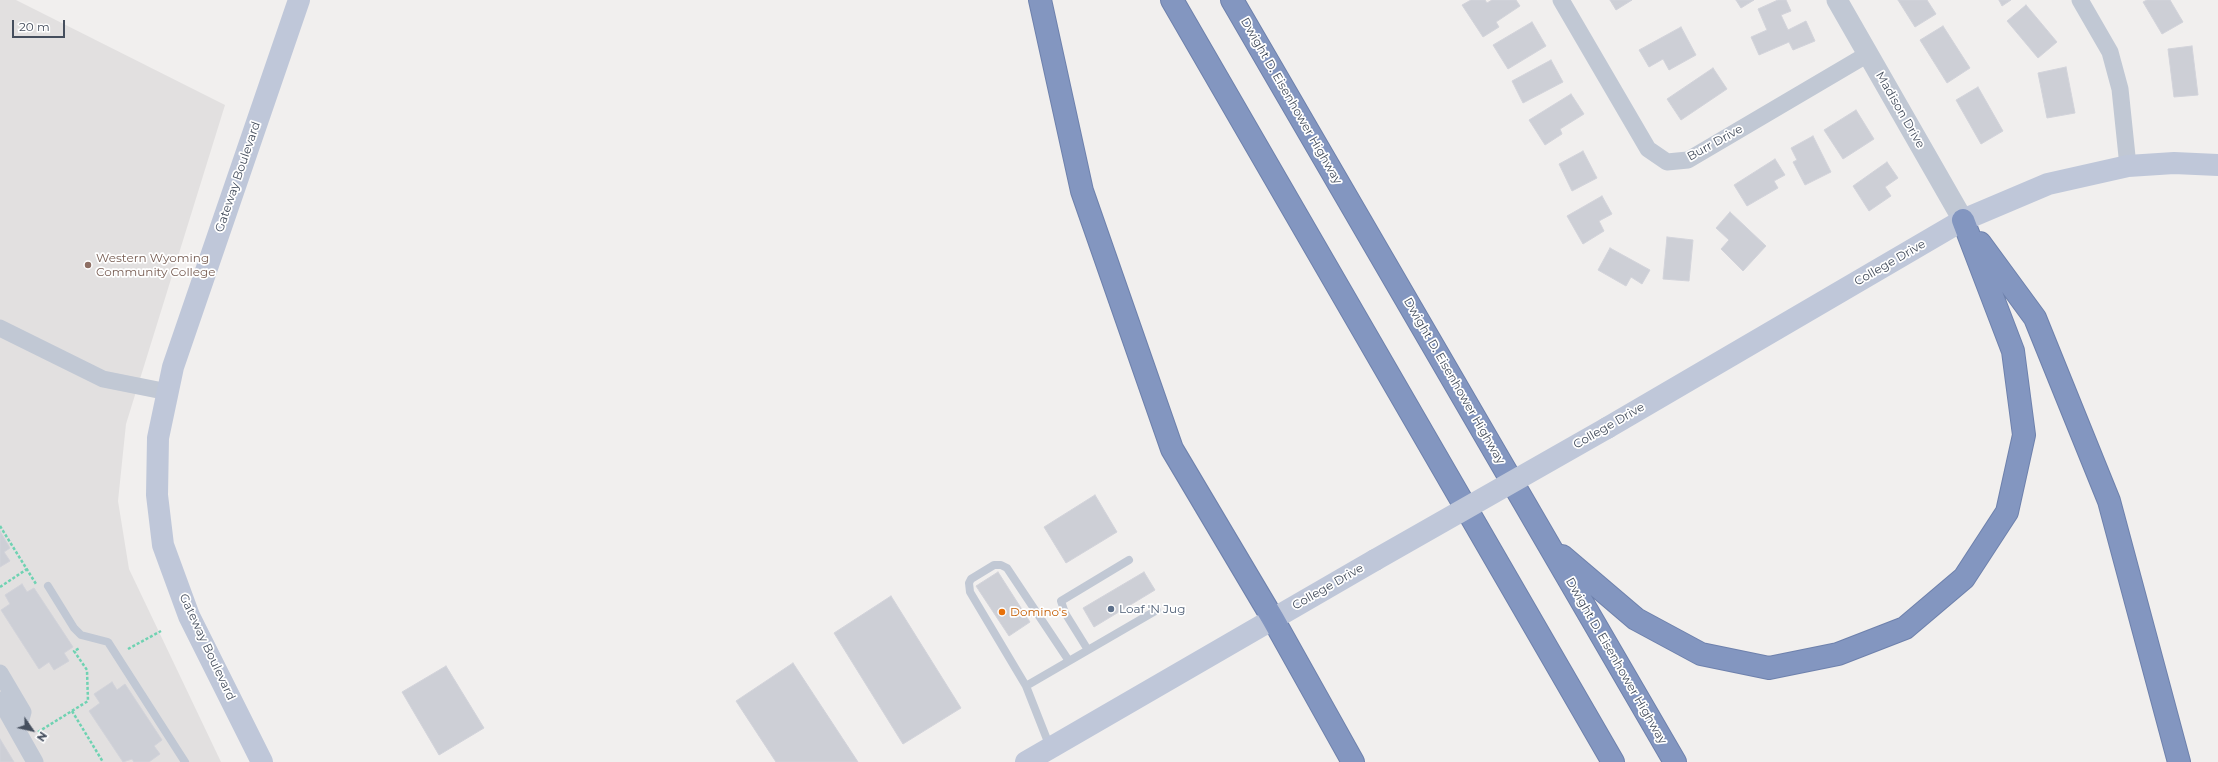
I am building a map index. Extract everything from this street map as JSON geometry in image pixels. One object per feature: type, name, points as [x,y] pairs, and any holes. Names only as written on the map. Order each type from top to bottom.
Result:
[{"type":"highway","points":[[1040,0],[1082,191],[1172,449],[1273,619],[1353,762]]},
{"type":"highway","points":[[1172,0],[1613,762]]},
{"type":"highway","name":"Dwight D. Eisenhower Highway","points":[[1232,0],[1675,762]]},
{"type":"highway","points":[[1549,544],[1636,619],[1701,654],[1769,668],[1838,654],[1905,628],[1964,578],[2007,512],[2024,435],[2013,350],[1963,220]]},
{"type":"highway","points":[[1963,220],[2035,318],[2109,501],[2179,762]]},
{"type":"main road","name":"Gateway Boulevard","points":[[262,762],[189,616],[163,545],[157,494],[158,438],[173,367],[299,0]]},
{"type":"main road","name":"College Drive","points":[[1040,757],[1374,560],[1607,428],[1963,220],[2048,184],[2128,166],[2174,163],[2218,165]]},
{"type":"street","name":"Burr Drive","points":[[1561,0],[1648,149],[1667,162],[1688,160],[1868,54]]},
{"type":"street","name":"Madison Drive","points":[[1837,0],[1963,220]]},
{"type":"street","points":[[2080,0],[2110,52],[2120,89],[2128,166]]},
{"type":"street","points":[[0,328],[103,379],[168,392]]},
{"type":"street","points":[[0,673],[23,712],[18,730]]},
{"type":"street","points":[[0,700],[35,762]]},
{"type":"lane","points":[[1088,650],[1065,612],[1061,601],[1129,560]]},
{"type":"lane","points":[[1040,757],[1026,686],[970,592],[969,583],[974,576],[998,564],[1007,568],[1069,661]]},
{"type":"lane","points":[[48,586],[74,628],[81,635],[108,642],[185,762]]},
{"type":"lane","points":[[1026,686],[1157,610]]},
{"type":"path","points":[[0,587],[27,569]]},
{"type":"path","points":[[122,652],[161,631]]},
{"type":"path","points":[[36,734],[88,701],[87,670],[74,651],[85,644]]},
{"type":"path","points":[[72,711],[103,762]]},
{"type":"shaded area","name":"Western Wyoming Community College","points":[[0,0],[16,0],[225,105],[126,424],[118,501],[129,569],[221,762],[0,762]]},
{"type":"building","points":[[1471,0],[1485,0],[1487,3],[1492,0],[1516,0],[1520,6],[1496,22],[1499,27],[1483,37],[1462,5]]},
{"type":"building","points":[[1610,0],[1632,0],[1616,10]]},
{"type":"building","points":[[1736,0],[1754,0],[1741,8]]},
{"type":"building","points":[[1778,0],[1786,0],[1791,11],[1781,15],[1788,30],[1806,21],[1815,41],[1793,50],[1789,42],[1759,55],[1751,37],[1767,30],[1758,9]]},
{"type":"building","points":[[1898,0],[1927,0],[1936,14],[1915,27]]},
{"type":"building","points":[[1999,0],[2011,0],[2002,6]]},
{"type":"building","points":[[2147,0],[2170,0],[2183,22],[2162,34],[2143,2]]},
{"type":"building","points":[[2026,5],[2057,42],[2038,58],[2007,21]]},
{"type":"building","points":[[1532,22],[1546,46],[1508,69],[1493,45]]},
{"type":"building","points":[[1943,26],[1970,68],[1947,83],[1920,40]]},
{"type":"building","points":[[1681,27],[1696,55],[1669,70],[1663,59],[1649,67],[1639,50]]},
{"type":"building","points":[[2192,46],[2198,95],[2174,97],[2168,49]]},
{"type":"building","points":[[1551,60],[1563,82],[1523,103],[1512,81]]},
{"type":"building","points":[[2066,67],[2075,113],[2047,118],[2038,73]]},
{"type":"building","points":[[1713,68],[1727,89],[1681,120],[1667,99]]},
{"type":"building","points":[[1978,87],[2003,131],[1981,144],[1956,100]]},
{"type":"building","points":[[1571,94],[1584,114],[1560,129],[1562,134],[1545,145],[1529,120]]},
{"type":"building","points":[[1856,110],[1874,139],[1843,159],[1824,130]]},
{"type":"building","points":[[1813,136],[1831,172],[1805,185],[1793,162],[1797,160],[1791,148]]},
{"type":"building","points":[[1583,151],[1597,178],[1572,191],[1559,164]]},
{"type":"building","points":[[1775,159],[1785,175],[1774,181],[1778,188],[1747,206],[1734,185]]},
{"type":"building","points":[[1887,162],[1898,178],[1885,187],[1891,196],[1869,211],[1853,186]]},
{"type":"building","points":[[1602,196],[1612,214],[1599,221],[1604,231],[1583,244],[1567,216]]},
{"type":"building","points":[[1730,212],[1766,246],[1743,271],[1721,249],[1729,240],[1716,228]]},
{"type":"building","points":[[1667,237],[1693,240],[1689,281],[1663,279]]},
{"type":"building","points":[[1610,248],[1650,270],[1642,284],[1631,277],[1626,286],[1598,270]]},
{"type":"building","points":[[1095,495],[1117,532],[1066,563],[1044,527]]},
{"type":"building","points":[[0,531],[10,548],[4,552],[10,561],[0,567]]},
{"type":"building","points":[[998,572],[1030,622],[1009,636],[976,586]]},
{"type":"building","points":[[1144,572],[1155,590],[1094,627],[1083,608]]},
{"type":"building","points":[[22,584],[27,592],[34,588],[73,647],[64,653],[69,661],[54,670],[49,662],[39,669],[1,610],[10,604],[5,595]]},
{"type":"building","points":[[891,596],[961,708],[903,744],[834,633]]},
{"type":"building","points":[[793,663],[858,762],[776,762],[736,701]]},
{"type":"building","points":[[446,666],[484,728],[439,755],[402,692]]},
{"type":"building","points":[[112,682],[117,690],[125,684],[162,740],[154,746],[160,754],[149,762],[134,762],[132,759],[123,762],[89,711],[100,703],[94,694]]},
{"type":"building","points":[[0,739],[14,762],[0,762]]},
{"type":"place","name":"Western Wyoming Community College","points":[[88,265]]},
{"type":"place","name":"Loaf 'N Jug","points":[[1111,609]]},
{"type":"place","name":"Domino's","points":[[1002,612]]}]
